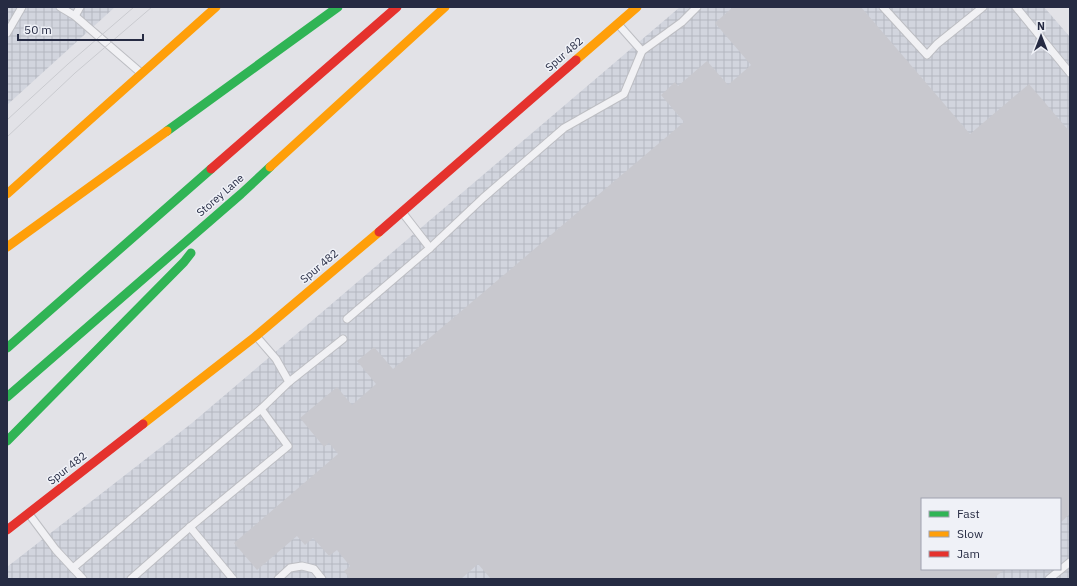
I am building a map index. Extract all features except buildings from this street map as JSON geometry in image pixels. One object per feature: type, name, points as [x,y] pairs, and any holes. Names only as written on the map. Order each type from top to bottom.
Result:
[{"type":"main road","points":[[7,194],[216,7]]},
{"type":"main road","points":[[7,247],[338,7]]},
{"type":"main road","points":[[7,348],[396,7]]},
{"type":"main road","name":"Storey Lane","points":[[7,396],[240,194],[445,7]]},
{"type":"main road","name":"Spur 482","points":[[7,530],[256,336],[402,212],[637,7]]},
{"type":"main road","points":[[7,441],[184,262],[240,194]]},
{"type":"lane","points":[[7,33],[22,7]]},
{"type":"lane","points":[[60,7],[75,16],[141,73]]},
{"type":"lane","points":[[75,16],[80,7]]},
{"type":"lane","points":[[347,319],[430,248],[483,198],[564,128],[624,94],[642,51],[682,22],[698,7]]},
{"type":"lane","points":[[883,7],[927,55],[937,44],[983,7]]},
{"type":"lane","points":[[1016,7],[1070,73]]},
{"type":"lane","points":[[617,24],[642,51]]},
{"type":"lane","points":[[402,212],[430,248]]},
{"type":"lane","points":[[256,336],[276,359],[289,382]]},
{"type":"lane","points":[[72,568],[261,409],[289,382],[343,339]]},
{"type":"lane","points":[[131,579],[190,527],[288,446],[261,409]]},
{"type":"lane","points":[[29,513],[56,550],[83,579]]},
{"type":"lane","points":[[190,527],[233,579]]},
{"type":"lane","points":[[1061,569],[1070,562]]},
{"type":"lane","points":[[278,579],[290,568],[302,566],[314,569],[322,579]]},
{"type":"lane","points":[[1049,579],[1060,570]]},
{"type":"shaded area","points":[[7,7],[115,7],[7,105]]},
{"type":"shaded area","points":[[680,7],[1044,7],[1070,37],[1070,579],[7,579],[7,567],[192,423]]},
{"type":"tram line","points":[[7,120],[68,64],[134,7]]},
{"type":"tram line","points":[[7,137],[75,73],[152,7]]},
{"type":"traffic: fast","points":[[167,131],[338,7]]},
{"type":"traffic: fast","points":[[7,397],[241,194],[270,167]]},
{"type":"traffic: fast","points":[[7,348],[211,169]]},
{"type":"traffic: fast","points":[[7,441],[184,262],[191,253]]},
{"type":"traffic: slow","points":[[7,194],[216,7]]},
{"type":"traffic: slow","points":[[270,167],[445,7]]},
{"type":"traffic: slow","points":[[576,60],[637,7]]},
{"type":"traffic: slow","points":[[7,247],[167,131]]},
{"type":"traffic: slow","points":[[143,424],[256,336],[379,232]]},
{"type":"traffic: jam","points":[[211,169],[397,7]]},
{"type":"traffic: jam","points":[[379,232],[576,60]]},
{"type":"traffic: jam","points":[[7,530],[143,424]]}]
